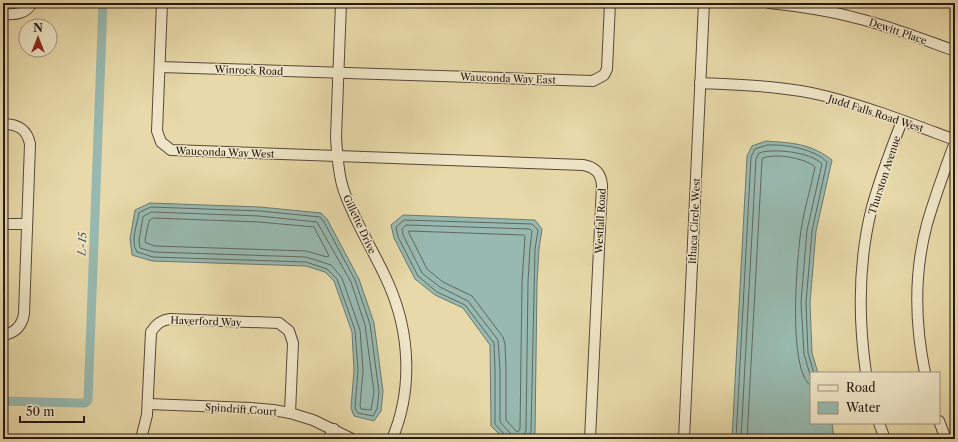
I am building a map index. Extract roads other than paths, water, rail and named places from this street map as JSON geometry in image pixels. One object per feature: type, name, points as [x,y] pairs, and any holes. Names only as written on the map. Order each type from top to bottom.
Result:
[{"type":"street","name":"Wauconda Way West","points":[[162,3],[157,131],[161,142],[171,150],[337,156]]},
{"type":"street","name":"Gillette Drive","points":[[341,3],[337,156],[341,182],[350,207],[389,284],[401,319],[405,341],[405,393],[392,439]]},
{"type":"street","name":"Wauconda Way East","points":[[338,73],[593,81],[604,74],[607,69],[610,3]]},
{"type":"street","name":"Ithaca Circle West","points":[[684,439],[704,3]]},
{"type":"street","name":"Dewitt Place","points":[[769,3],[817,9],[856,17],[886,26],[955,51]]},
{"type":"street","points":[[3,14],[19,14],[31,5]]},
{"type":"street","name":"Winrock Road","points":[[160,67],[338,73]]},
{"type":"street","name":"Judd Falls Road West","points":[[700,83],[796,90],[824,96],[859,105],[955,141]]},
{"type":"street","name":"Thurston Avenue","points":[[866,372],[860,319],[860,291],[863,256],[872,208],[902,120]]},
{"type":"street","points":[[3,124],[15,125],[21,128],[29,138],[30,144],[23,320],[16,330],[3,334]]},
{"type":"street","points":[[925,372],[919,333],[917,301],[918,276],[927,225],[955,141]]},
{"type":"street","name":"Westfall Road","points":[[337,156],[583,164],[599,173],[602,185],[590,439]]},
{"type":"street","points":[[3,224],[26,224]]},
{"type":"street","name":"Haverford Way","points":[[141,439],[146,423],[148,404],[151,332],[159,322],[170,319],[280,323],[289,331],[293,343],[290,413]]},
{"type":"street","name":"Spindrift Court","points":[[148,404],[251,408],[290,413],[314,420],[352,439]]},
{"type":"street","points":[[879,424],[885,439]]},
{"type":"street","points":[[940,424],[946,439]]},
{"type":"street","points":[[328,439],[334,429]]},
{"type":"water","points":[[766,141],[793,143],[816,150],[832,160],[816,231],[810,303],[812,353],[818,372],[810,372],[810,424],[832,424],[834,439],[732,439],[747,156],[752,146]]},
{"type":"water","points":[[150,203],[260,207],[321,213],[327,219],[359,279],[374,323],[383,391],[381,411],[374,421],[354,416],[351,408],[354,370],[352,332],[334,281],[325,272],[306,266],[152,261],[132,255],[130,239],[135,210]]},
{"type":"water","points":[[403,215],[535,220],[542,229],[537,283],[535,433],[531,439],[504,439],[491,426],[490,345],[463,308],[435,295],[415,279],[394,238],[391,225]]},
{"type":"waterway","name":"L-15","points":[[3,401],[85,403],[88,400],[103,3]]}]
